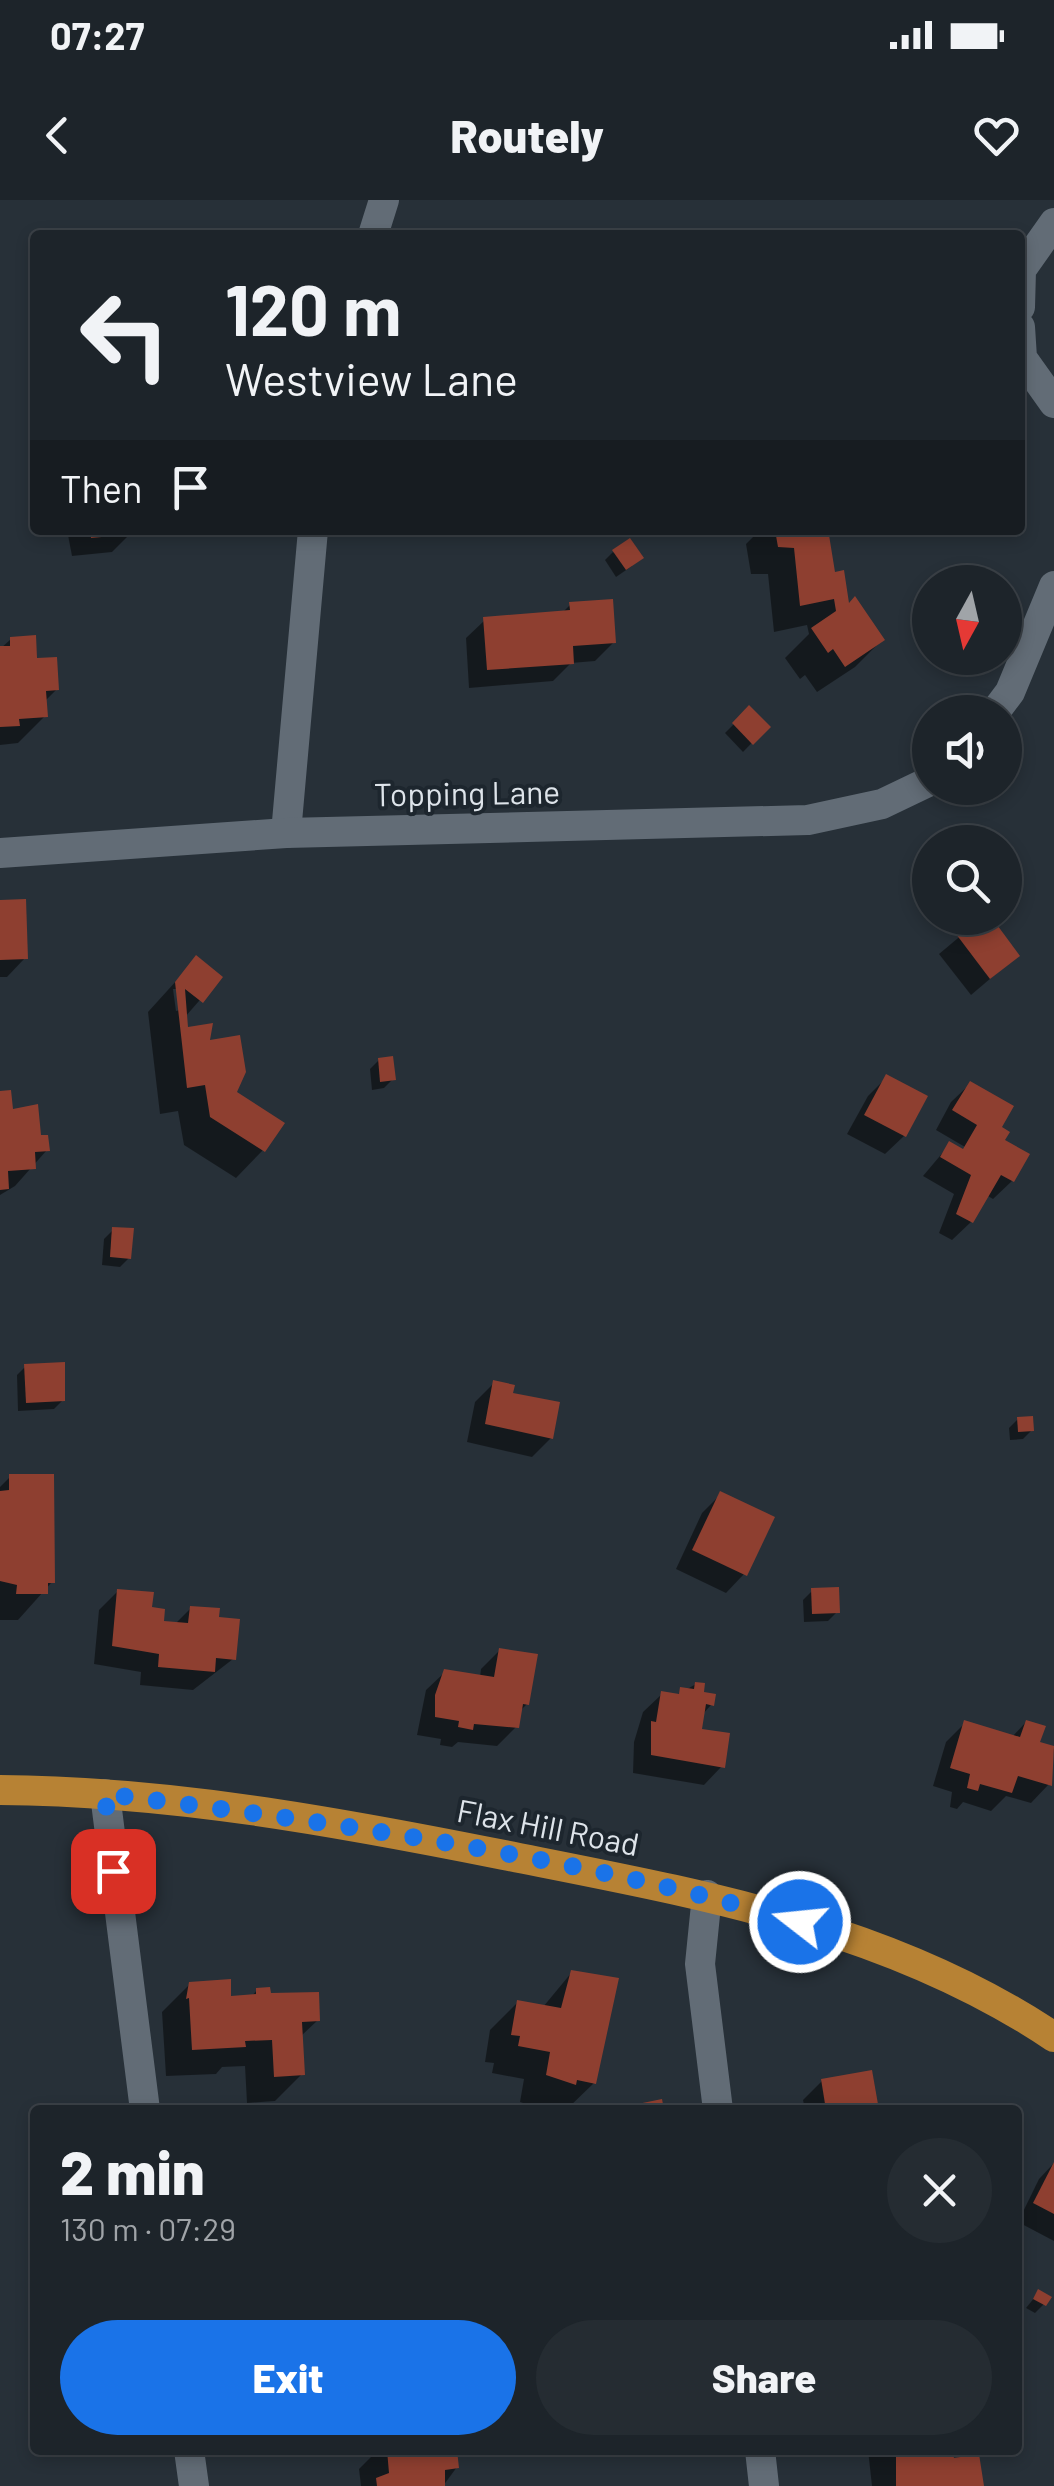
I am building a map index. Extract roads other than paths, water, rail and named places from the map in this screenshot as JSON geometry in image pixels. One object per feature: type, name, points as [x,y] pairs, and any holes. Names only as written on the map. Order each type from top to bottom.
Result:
[{"type":"main road","name":"Flax Hill Road","points":[[0,1790],[105,1794],[358,1826],[707,1895],[862,1940],[954,1980],[1054,2037]]},
{"type":"street","points":[[375,230],[384,200]]},
{"type":"street","points":[[1025,264],[1054,223]]},
{"type":"street","points":[[1025,362],[1054,403]]},
{"type":"street","points":[[286,833],[314,535]]},
{"type":"street","points":[[1008,695],[1054,586]]},
{"type":"street","name":"Topping Lane","points":[[0,853],[286,833],[808,820],[882,804],[912,790]]},
{"type":"street","points":[[105,1794],[143,2105]]},
{"type":"street","points":[[707,1895],[700,1964],[717,2105]]},
{"type":"street","points":[[190,2455],[194,2486]]},
{"type":"street","points":[[761,2455],[764,2486]]}]
